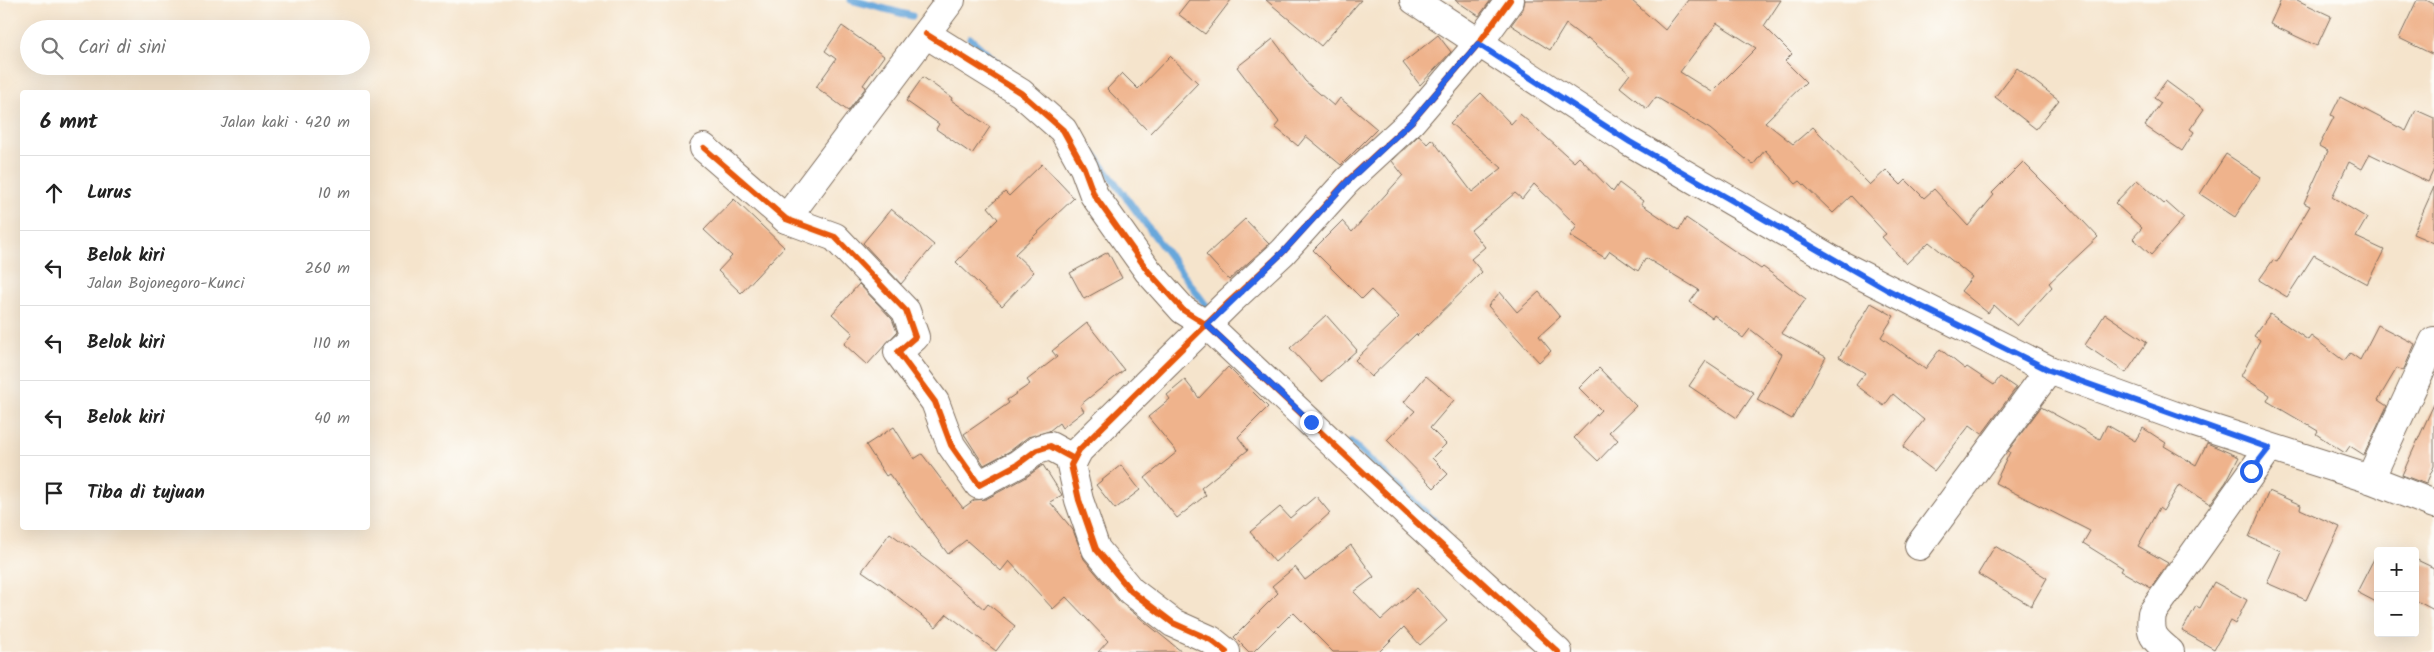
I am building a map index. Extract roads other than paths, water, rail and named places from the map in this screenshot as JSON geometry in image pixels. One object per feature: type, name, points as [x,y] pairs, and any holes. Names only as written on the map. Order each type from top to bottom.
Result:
[{"type":"street","points":[[1414,0],[1478,44],[1630,142],[1843,266],[2049,370],[2269,448],[2370,479],[2434,504]]},
{"type":"street","points":[[1226,652],[1212,640],[1173,623],[1131,591],[1096,549],[1072,478],[1071,465],[1079,450],[1283,252],[1348,181],[1412,121],[1478,44],[1510,0]]},
{"type":"street","points":[[786,219],[936,20],[1063,130],[1084,168],[1094,195],[1148,271],[1183,310],[1216,316],[1415,521],[1558,652]]},
{"type":"street","points":[[704,148],[786,219],[834,237],[906,311],[915,336],[898,352],[935,402],[951,445],[979,485],[1018,464],[1037,450],[1050,446],[1074,459]]},
{"type":"street","points":[[2370,479],[2434,341]]},
{"type":"street","points":[[1919,546],[2049,370]]},
{"type":"street","points":[[2170,652],[2154,639],[2150,626],[2152,613],[2269,448]]},
{"type":"waterway","points":[[851,0],[912,16]]},
{"type":"waterway","points":[[970,38],[1001,66]]},
{"type":"waterway","points":[[1082,138],[1211,312]]},
{"type":"waterway","points":[[1351,442],[1443,529]]}]
